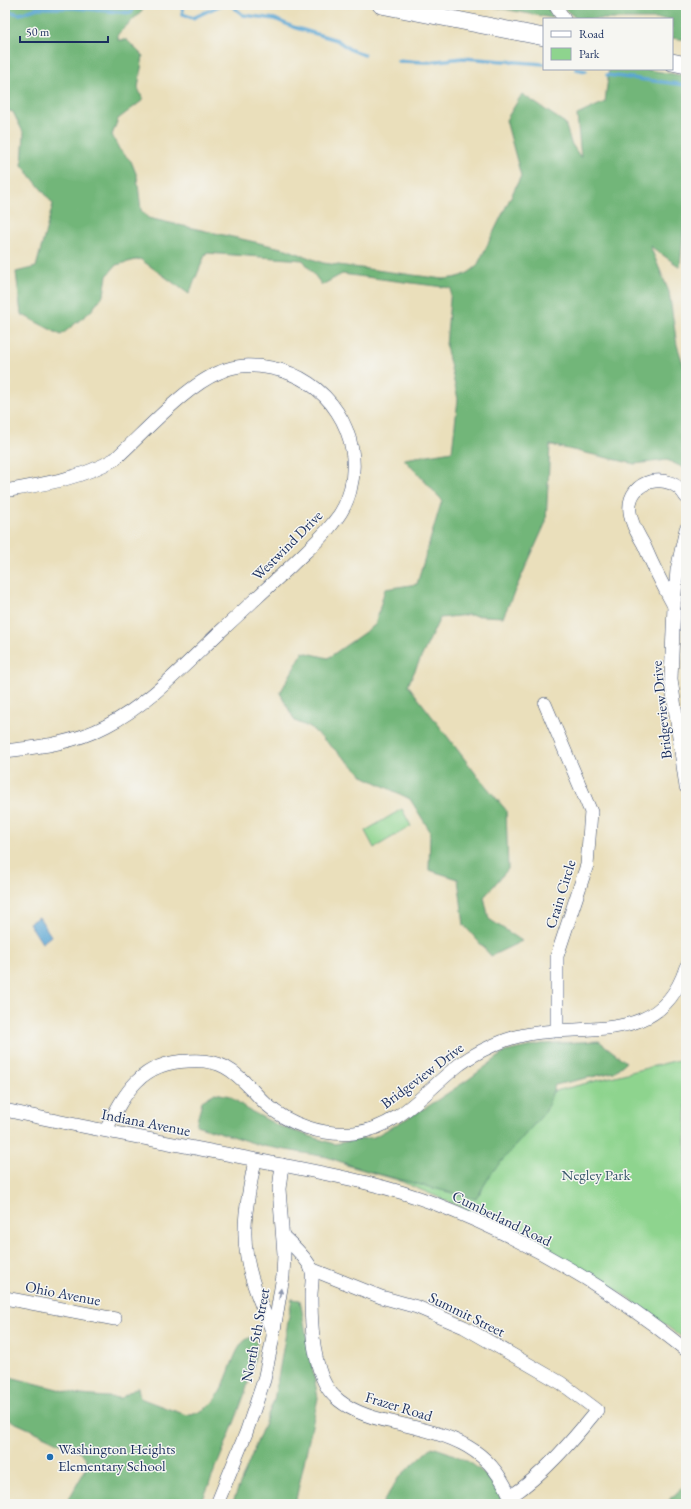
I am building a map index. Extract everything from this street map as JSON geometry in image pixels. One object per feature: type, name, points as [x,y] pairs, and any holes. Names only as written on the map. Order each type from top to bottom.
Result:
[{"type":"main road","points":[[380,5],[543,37]]},
{"type":"main road","points":[[673,62],[686,65]]},
{"type":"street","points":[[555,5],[563,18]]},
{"type":"street","name":"Westwind Drive","points":[[5,491],[68,479],[100,468],[115,459],[204,380],[226,369],[244,365],[278,369],[302,378],[320,390],[340,415],[351,446],[353,462],[350,492],[335,521],[295,562],[156,692],[120,719],[91,733],[62,743],[5,751]]},
{"type":"street","name":"Bridgeview Drive","points":[[674,606],[635,529],[630,507],[636,491],[647,482],[656,480],[673,483],[680,488],[686,497]]},
{"type":"street","name":"Bridgeview Drive","points":[[686,529],[677,570],[671,679],[686,787]]},
{"type":"street","name":"Crain Circle","points":[[545,704],[591,812],[588,865],[557,956],[557,1030]]},
{"type":"street","name":"Bridgeview Drive","points":[[106,1130],[122,1100],[140,1078],[152,1068],[170,1062],[200,1060],[214,1062],[226,1067],[248,1084],[265,1104],[292,1122],[318,1130],[346,1133],[362,1131],[382,1125],[399,1116],[461,1064],[476,1054],[509,1039],[530,1033],[557,1030],[612,1028],[638,1022],[653,1015],[667,1001],[680,981],[686,967]]},
{"type":"street","name":"Indiana Avenue","points":[[5,1110],[282,1165]]},
{"type":"street","points":[[255,1160],[245,1213],[246,1256],[250,1273],[273,1333]]},
{"type":"street","name":"North 5th Street","points":[[217,1504],[246,1433],[264,1380],[283,1276],[284,1254],[279,1189],[282,1165]]},
{"type":"street","name":"Cumberland Road","points":[[282,1165],[353,1180],[422,1199],[512,1237],[590,1281],[686,1350]]},
{"type":"street","points":[[283,1236],[293,1245],[311,1269]]},
{"type":"street","name":"Summit Street","points":[[311,1269],[381,1297],[417,1307],[464,1327],[561,1384],[597,1410],[530,1484],[512,1500]]},
{"type":"street","name":"Frazer Road","points":[[311,1269],[312,1325],[322,1378],[328,1390],[344,1404],[365,1415],[429,1431],[467,1445],[485,1460],[495,1472],[512,1500]]},
{"type":"street","name":"Ohio Avenue","points":[[5,1298],[115,1319]]},
{"type":"green space","points":[[5,5],[148,5],[118,34],[118,40],[127,40],[143,56],[138,88],[143,100],[118,119],[112,135],[119,149],[131,161],[137,176],[141,210],[148,218],[286,249],[323,263],[443,279],[462,276],[477,266],[521,176],[506,120],[522,94],[565,123],[571,143],[581,158],[577,115],[605,102],[609,70],[649,70],[686,76],[686,202],[680,267],[650,246],[669,292],[677,345],[686,373],[686,469],[667,460],[635,464],[550,445],[546,522],[503,617],[467,615],[440,618],[408,685],[476,774],[506,810],[508,869],[484,897],[489,919],[522,941],[491,956],[464,925],[458,879],[429,870],[430,831],[410,799],[365,777],[311,728],[295,721],[280,693],[303,652],[328,658],[375,625],[385,589],[417,584],[442,500],[404,459],[452,451],[458,399],[446,346],[451,288],[342,274],[322,285],[303,260],[206,253],[189,294],[140,259],[116,265],[107,276],[104,294],[91,311],[61,335],[21,314],[16,272],[36,267],[53,204],[22,165],[24,134],[13,112],[5,110]]},
{"type":"green space","points":[[482,5],[547,5],[552,18]]},
{"type":"green space","points":[[564,5],[686,5],[686,40],[673,38],[673,18],[576,18],[566,10]]},
{"type":"green space","points":[[402,809],[411,826],[374,848],[365,831]]},
{"type":"green space","points":[[599,1041],[626,1062],[614,1072],[555,1085],[546,1111],[492,1172],[476,1199],[370,1172],[327,1157],[263,1146],[196,1125],[202,1101],[215,1093],[230,1096],[247,1109],[279,1126],[334,1144],[374,1137],[427,1107],[469,1079],[505,1052],[541,1044]]},
{"type":"green space","name":"Negley Park","points":[[686,1058],[686,1340],[617,1290],[560,1257],[484,1217],[398,1180],[343,1164],[385,1141],[536,1096]]},
{"type":"green space","points":[[292,1299],[300,1300],[318,1398],[295,1504],[232,1504],[274,1400]]},
{"type":"green space","points":[[252,1337],[257,1342],[249,1381],[235,1421],[201,1504],[66,1504],[88,1465],[86,1458],[80,1452],[5,1418],[5,1374],[10,1377],[81,1395],[121,1398],[138,1387],[140,1398],[165,1408],[190,1415],[199,1412],[210,1405],[218,1396],[238,1349],[244,1341]]},
{"type":"green space","points":[[432,1447],[445,1451],[476,1466],[491,1482],[504,1504],[382,1504],[399,1477]]},
{"type":"green space","points":[[686,1484],[686,1504],[665,1504]]},
{"type":"water","points":[[39,917],[51,936],[42,943],[29,923]]},
{"type":"waterway","points":[[5,11],[20,14],[38,8],[75,8],[131,13],[135,5]]},
{"type":"waterway","points":[[180,5],[183,10],[182,14],[193,18],[221,5]]},
{"type":"waterway","points":[[231,5],[243,15],[275,19],[293,27],[337,40],[349,49],[364,55]]},
{"type":"waterway","points":[[398,61],[429,62],[463,58],[543,64]]},
{"type":"waterway","points":[[581,70],[586,71]]},
{"type":"waterway","points":[[607,75],[686,85]]},
{"type":"place","name":"Washington Heights Elementary School","points":[[50,1457]]}]
